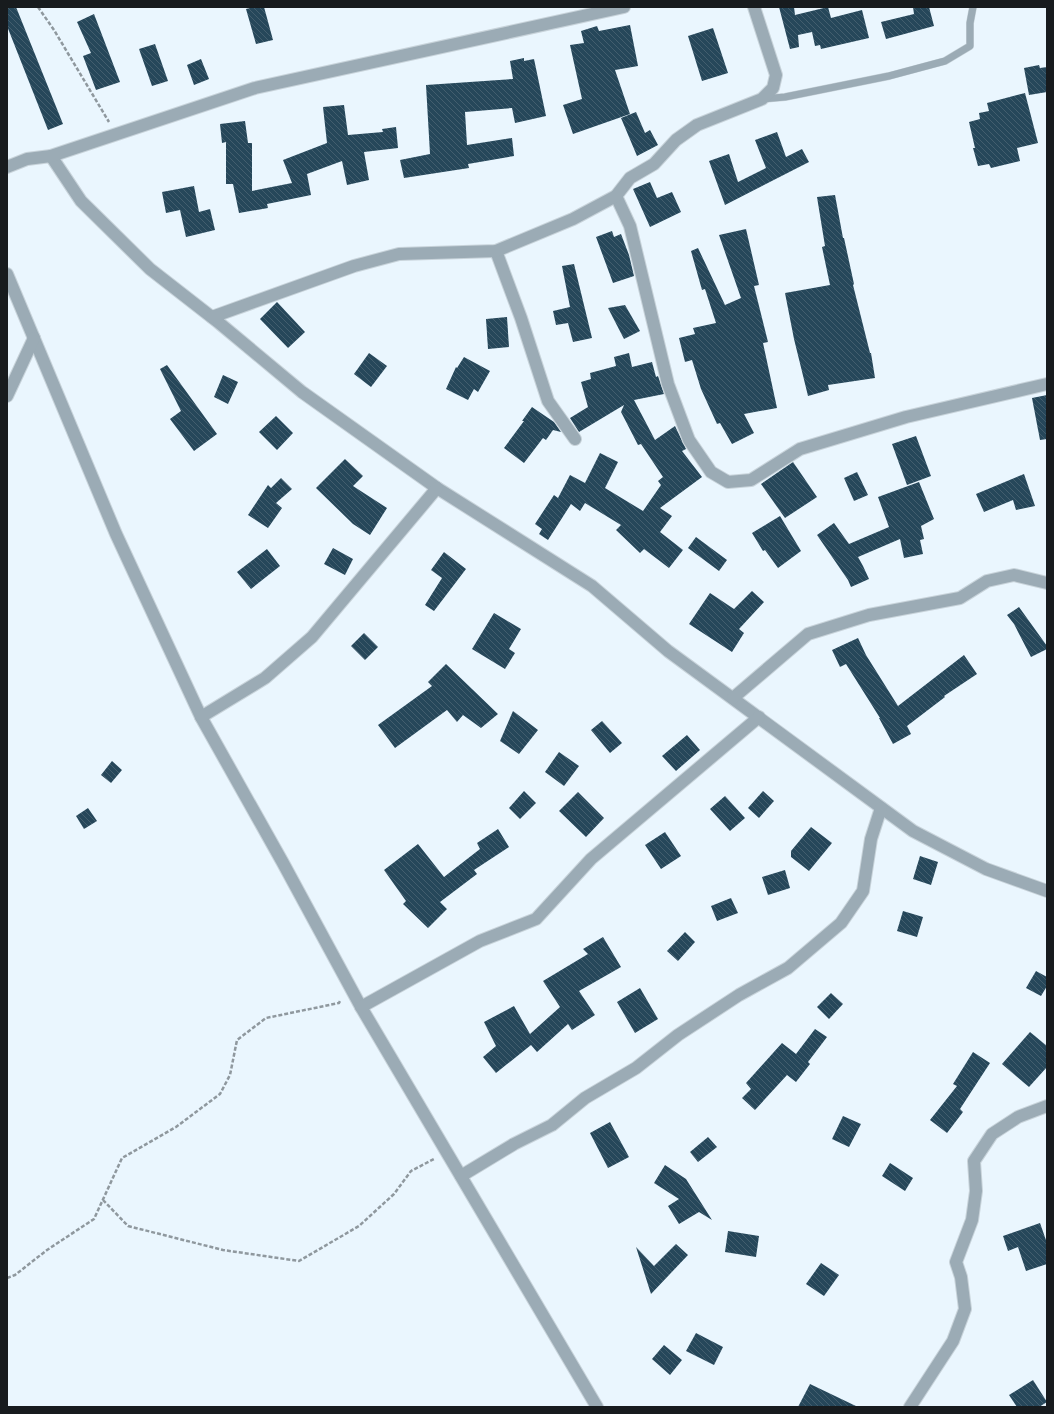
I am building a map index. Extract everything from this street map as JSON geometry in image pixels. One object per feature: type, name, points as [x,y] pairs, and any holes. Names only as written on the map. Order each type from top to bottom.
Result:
[{"type":"street","points":[[7,167],[27,159],[51,156],[255,88],[624,7]]},
{"type":"street","points":[[212,317],[354,266],[399,254],[496,252],[573,219],[616,196],[630,178],[654,164],[676,140],[697,125],[762,98],[773,88],[776,75],[754,7]]},
{"type":"street","points":[[51,156],[81,201],[150,269],[212,317],[302,392],[437,488],[592,586],[668,651],[914,831],[986,869],[1047,891]]},
{"type":"street","points":[[616,196],[630,226],[668,384],[689,440],[711,472],[728,482],[751,480],[800,449],[906,417],[1047,384]]},
{"type":"street","points":[[496,252],[521,318],[548,401],[575,439]]},
{"type":"street","points":[[7,274],[116,534],[202,717],[361,1007],[597,1407]]},
{"type":"street","points":[[7,396],[34,338]]},
{"type":"street","points":[[202,717],[265,678],[312,637],[437,488]]},
{"type":"street","points":[[733,698],[808,634],[869,615],[960,598],[987,581],[1014,575],[1047,583]]},
{"type":"street","points":[[361,1007],[480,941],[536,919],[591,859],[759,717]]},
{"type":"street","points":[[461,1176],[514,1144],[552,1125],[585,1098],[636,1068],[678,1035],[739,994],[788,968],[841,923],[863,891],[871,839],[881,808]]},
{"type":"street","points":[[910,1407],[953,1341],[966,1309],[961,1277],[956,1262],[972,1220],[976,1190],[974,1161],[992,1134],[1018,1117],[1047,1106]]},
{"type":"lane","points":[[762,98],[785,98],[889,76],[945,61],[970,46],[970,23],[973,7]]},
{"type":"path","points":[[38,7],[54,30],[117,134]]},
{"type":"path","points":[[7,1278],[15,1275],[47,1250],[94,1219],[122,1158],[176,1127],[220,1094],[230,1075],[237,1040],[266,1018],[339,1003],[349,985]]},
{"type":"path","points":[[103,1199],[128,1226],[223,1250],[299,1261],[359,1226],[394,1194],[412,1171],[447,1152]]},
{"type":"building","points":[[7,7],[16,7],[63,124],[48,130],[7,26]]},
{"type":"building","points":[[264,7],[273,40],[256,44],[246,9]]},
{"type":"building","points":[[779,7],[794,7],[795,15],[828,7],[831,18],[862,10],[869,38],[821,49],[820,45],[815,46],[812,32],[798,35],[799,47],[790,49]]},
{"type":"building","points":[[913,7],[929,7],[934,26],[886,39],[881,22],[914,14]]},
{"type":"building","points":[[94,14],[120,82],[96,90],[83,56],[91,53],[77,22]]},
{"type":"building","points":[[630,25],[638,66],[615,70],[630,114],[573,134],[563,105],[582,99],[570,45],[584,43],[581,31],[597,26],[599,31]]},
{"type":"building","points":[[713,28],[728,73],[702,81],[688,36]]},
{"type":"building","points":[[155,44],[168,81],[152,86],[139,49]]},
{"type":"building","points":[[524,58],[524,61],[534,59],[546,116],[515,123],[512,108],[465,112],[467,145],[512,138],[514,156],[468,164],[469,168],[404,178],[400,160],[430,154],[426,85],[513,79],[510,61]]},
{"type":"building","points":[[201,59],[209,79],[194,85],[187,65]]},
{"type":"building","points":[[1039,65],[1040,68],[1047,67],[1047,92],[1029,95],[1024,68]]},
{"type":"building","points":[[1025,93],[1038,143],[1017,148],[1020,161],[991,168],[989,164],[978,166],[973,148],[975,148],[969,122],[980,119],[979,113],[989,111],[987,103]]},
{"type":"building","points":[[344,105],[348,135],[383,132],[382,129],[396,127],[398,148],[364,152],[369,180],[347,185],[342,161],[307,174],[311,195],[267,204],[268,208],[239,213],[233,184],[226,184],[226,142],[222,143],[220,124],[245,121],[248,143],[252,143],[252,191],[292,183],[283,160],[327,143],[323,107]]},
{"type":"building","points":[[636,112],[645,133],[650,130],[658,145],[637,156],[621,118]]},
{"type":"building","points":[[777,132],[786,157],[802,149],[809,162],[725,205],[709,161],[729,154],[738,182],[766,168],[755,140]]},
{"type":"building","points":[[650,182],[657,198],[672,192],[681,212],[650,227],[633,189]]},
{"type":"building","points":[[194,186],[199,212],[210,209],[215,230],[186,237],[180,210],[166,213],[162,192]]},
{"type":"building","points":[[835,195],[853,285],[871,353],[875,378],[828,385],[829,390],[808,396],[794,339],[785,293],[830,285],[822,247],[825,246],[817,197]]},
{"type":"building","points":[[746,229],[759,285],[754,286],[768,342],[763,343],[777,408],[744,414],[754,433],[732,444],[720,423],[717,424],[701,389],[692,360],[685,362],[679,338],[695,334],[693,328],[716,323],[705,289],[702,290],[691,251],[698,248],[725,305],[741,298],[719,235]]},
{"type":"building","points":[[612,231],[614,237],[621,234],[629,255],[634,276],[613,283],[596,237]]},
{"type":"building","points":[[574,264],[592,338],[573,342],[568,323],[556,325],[553,311],[570,307],[562,266]]},
{"type":"building","points":[[277,302],[305,332],[288,348],[260,319]]},
{"type":"building","points":[[625,305],[640,331],[624,339],[608,308]]},
{"type":"building","points":[[507,317],[509,347],[488,349],[486,319]]},
{"type":"building","points":[[369,353],[387,366],[371,387],[354,374]]},
{"type":"building","points":[[629,353],[632,367],[652,362],[656,377],[658,376],[664,394],[634,400],[655,440],[675,426],[686,449],[682,451],[702,477],[660,508],[672,516],[660,532],[683,550],[669,568],[644,549],[640,553],[616,530],[621,525],[585,503],[580,511],[571,504],[548,540],[539,534],[542,529],[535,524],[554,495],[558,498],[570,475],[585,483],[600,453],[618,462],[605,488],[643,511],[661,485],[658,481],[663,477],[641,444],[638,445],[621,412],[624,405],[579,432],[570,418],[588,407],[581,382],[591,379],[590,373],[616,366],[614,357]]},
{"type":"building","points":[[464,357],[490,371],[478,392],[474,389],[468,400],[446,389],[456,367],[457,368]]},
{"type":"building","points":[[167,365],[217,434],[194,451],[170,419],[181,411],[160,369]]},
{"type":"building","points":[[223,375],[238,382],[228,404],[214,397]]},
{"type":"building","points":[[1047,395],[1047,439],[1040,440],[1032,398]]},
{"type":"building","points":[[532,407],[554,422],[561,432],[553,430],[546,440],[543,438],[524,463],[504,448],[524,421],[522,421]]},
{"type":"building","points":[[276,416],[293,433],[277,450],[259,432]]},
{"type":"building","points":[[916,436],[931,476],[907,485],[892,444]]},
{"type":"building","points":[[345,459],[363,476],[353,486],[387,508],[370,535],[353,524],[316,488]]},
{"type":"building","points":[[793,462],[817,497],[785,518],[761,484]]},
{"type":"building","points":[[857,472],[868,495],[854,501],[844,478]]},
{"type":"building","points":[[1024,474],[1035,506],[1016,510],[1013,500],[984,512],[976,494]]},
{"type":"building","points":[[281,478],[292,489],[276,503],[282,508],[268,528],[248,515],[268,485],[271,488]]},
{"type":"building","points":[[919,482],[934,519],[921,526],[924,539],[920,540],[923,554],[904,558],[900,539],[858,557],[869,579],[851,587],[848,580],[817,535],[834,523],[849,544],[889,527],[878,497]]},
{"type":"building","points":[[780,516],[801,551],[778,568],[765,550],[763,551],[752,533]]},
{"type":"building","points":[[696,537],[727,560],[719,571],[688,548]]},
{"type":"building","points":[[333,548],[353,559],[345,575],[324,564]]},
{"type":"building","points":[[267,549],[280,566],[251,589],[237,572]]},
{"type":"building","points":[[444,552],[466,569],[434,611],[425,605],[442,578],[431,570]]},
{"type":"building","points":[[752,591],[764,602],[739,629],[744,633],[732,652],[689,624],[710,593],[734,609]]},
{"type":"building","points":[[1019,607],[1047,646],[1047,649],[1031,657],[1014,624],[1007,615]]},
{"type":"building","points":[[494,613],[521,629],[509,649],[515,653],[505,669],[472,649]]},
{"type":"building","points":[[364,633],[378,647],[365,660],[351,646]]},
{"type":"building","points":[[858,638],[866,655],[898,706],[964,655],[977,674],[944,696],[945,697],[907,726],[911,734],[893,744],[880,718],[846,664],[840,667],[832,650]]},
{"type":"building","points":[[446,664],[498,714],[481,728],[463,715],[457,722],[447,710],[395,748],[378,725],[432,686],[428,682]]},
{"type":"building","points":[[513,711],[538,730],[519,754],[500,741]]},
{"type":"building","points":[[602,721],[622,743],[610,753],[591,730]]},
{"type":"building","points":[[687,735],[700,750],[676,771],[662,756]]},
{"type":"building","points":[[559,752],[579,766],[564,786],[545,772]]},
{"type":"building","points":[[112,761],[122,770],[111,783],[101,775]]},
{"type":"building","points":[[524,791],[536,803],[520,819],[509,808]]},
{"type":"building","points":[[763,791],[774,801],[759,818],[748,808]]},
{"type":"building","points":[[578,792],[604,818],[586,837],[559,811]]},
{"type":"building","points":[[725,796],[745,818],[730,831],[710,809]]},
{"type":"building","points":[[88,808],[97,821],[84,829],[76,816]]},
{"type":"building","points":[[811,827],[832,843],[809,871],[791,857],[791,851]]},
{"type":"building","points":[[498,829],[509,847],[474,870],[477,874],[440,902],[447,909],[428,928],[403,904],[406,901],[384,870],[418,844],[444,877],[480,849],[477,843]]},
{"type":"building","points":[[665,832],[681,856],[661,869],[645,845]]},
{"type":"building","points":[[920,856],[938,862],[931,885],[913,879]]},
{"type":"building","points":[[785,870],[790,888],[768,895],[762,877]]},
{"type":"building","points":[[731,898],[738,913],[717,921],[711,906]]},
{"type":"building","points":[[903,911],[923,917],[917,937],[897,931]]},
{"type":"building","points":[[685,932],[695,942],[678,961],[667,951]]},
{"type":"building","points":[[603,937],[621,967],[579,991],[595,1015],[572,1030],[568,1024],[537,1052],[531,1045],[496,1073],[483,1057],[496,1046],[484,1022],[514,1006],[530,1034],[560,1007],[543,981],[588,954],[583,949]]},
{"type":"building","points":[[1036,971],[1047,977],[1047,986],[1041,996],[1026,988]]},
{"type":"building","points":[[640,988],[658,1019],[635,1033],[617,1002]]},
{"type":"building","points":[[831,993],[843,1004],[829,1019],[817,1007]]},
{"type":"building","points":[[815,1029],[827,1037],[808,1062],[810,1064],[796,1082],[787,1075],[755,1110],[742,1098],[751,1089],[746,1083],[782,1043],[796,1054]]},
{"type":"building","points":[[1030,1032],[1047,1046],[1047,1067],[1029,1087],[1002,1064]]},
{"type":"building","points":[[973,1052],[990,1063],[960,1109],[963,1112],[947,1133],[930,1120],[957,1086],[953,1084]]},
{"type":"building","points":[[843,1116],[861,1124],[849,1147],[832,1139]]},
{"type":"building","points":[[610,1122],[629,1157],[608,1168],[590,1133]]},
{"type":"building","points":[[708,1137],[717,1147],[698,1162],[690,1152]]},
{"type":"building","points":[[890,1163],[913,1178],[905,1191],[882,1176]]},
{"type":"building","points":[[665,1165],[686,1179],[712,1220],[699,1212],[679,1224],[668,1206],[679,1199],[654,1183]]},
{"type":"building","points":[[1040,1223],[1047,1243],[1047,1264],[1026,1271],[1018,1247],[1008,1251],[1003,1236]]},
{"type":"building","points":[[728,1231],[759,1236],[756,1257],[725,1252]]},
{"type":"building","points":[[676,1244],[688,1255],[651,1294],[636,1247],[654,1266]]},
{"type":"building","points":[[821,1263],[839,1275],[824,1296],[806,1284]]},
{"type":"building","points":[[696,1333],[723,1347],[714,1365],[686,1351]]},
{"type":"building","points":[[664,1345],[682,1360],[670,1375],[652,1359]]},
{"type":"building","points":[[1033,1380],[1047,1402],[1039,1407],[1017,1407],[1009,1395]]},
{"type":"building","points":[[810,1384],[858,1407],[798,1407]]}]
